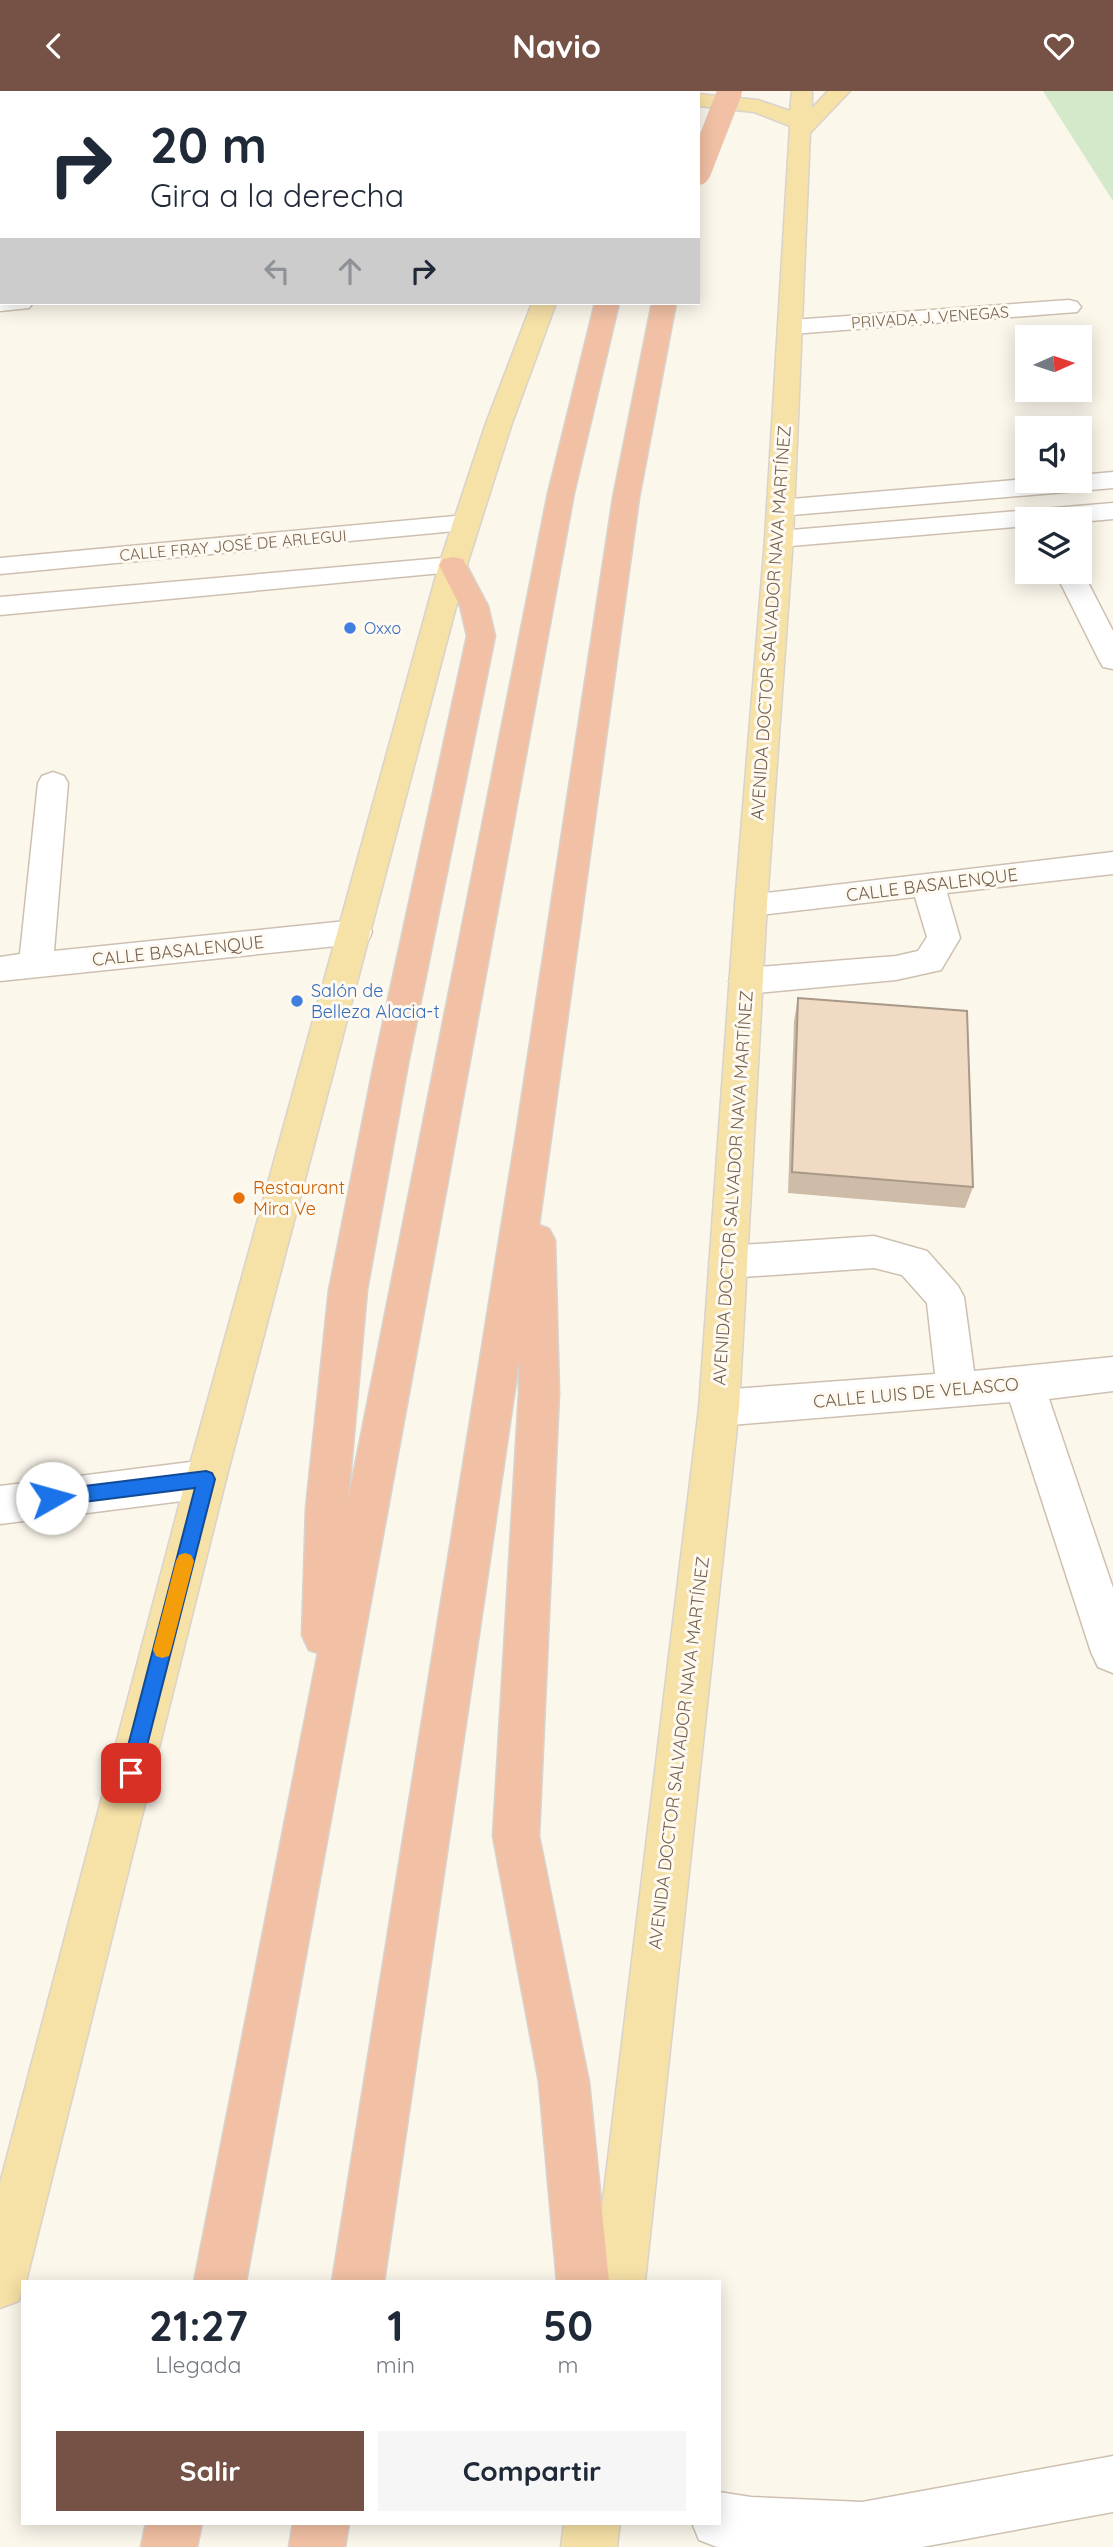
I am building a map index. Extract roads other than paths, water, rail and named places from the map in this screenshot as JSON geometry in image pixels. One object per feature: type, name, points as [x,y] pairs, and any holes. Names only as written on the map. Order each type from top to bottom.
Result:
[{"type":"highway","points":[[700,168],[730,91]]},
{"type":"highway","points":[[220,2280],[562,493],[607,305]]},
{"type":"highway","points":[[358,2280],[534,1135],[626,498],[664,305]]},
{"type":"highway","points":[[322,1747],[327,1508],[348,1290],[391,1063],[481,636],[474,606],[453,565]]},
{"type":"highway","points":[[534,1135],[539,1392],[516,1836],[564,2082],[583,2280]]},
{"type":"highway","points":[[169,2547],[174,2525]]},
{"type":"highway","points":[[317,2547],[321,2525]]},
{"type":"main road","points":[[700,100],[758,106],[801,115],[840,91]]},
{"type":"main road","name":"AVENIDA DOCTOR SALVADOR NAVA MARTÍNEZ","points":[[618,2280],[719,1408],[751,904],[780,524],[801,115]]},
{"type":"main road","points":[[0,2282],[206,1479],[356,932],[453,565],[543,305]]},
{"type":"main road","points":[[589,2547],[592,2525]]},
{"type":"street","name":"PRIVADA J. VENEGAS","points":[[792,327],[1069,307]]},
{"type":"street","points":[[1092,482],[1113,480]]},
{"type":"street","points":[[780,524],[1015,490]]},
{"type":"street","points":[[1092,513],[1113,511]]},
{"type":"street","points":[[780,524],[1015,520]]},
{"type":"street","name":"CALLE FRAY JOSÉ DE ARLEGUI","points":[[0,566],[466,523]]},
{"type":"street","points":[[0,606],[453,565]]},
{"type":"street","points":[[1075,584],[1113,660]]},
{"type":"street","points":[[36,965],[53,783]]},
{"type":"street","name":"CALLE BASALENQUE","points":[[751,904],[1113,863]]},
{"type":"street","points":[[746,981],[896,968],[929,961],[944,938],[928,885]]},
{"type":"street","name":"CALLE BASALENQUE","points":[[0,969],[356,932]]},
{"type":"street","points":[[728,1262],[874,1252],[914,1262],[945,1297],[957,1390]]},
{"type":"street","name":"CALLE LUIS DE VELASCO","points":[[719,1408],[957,1390],[1113,1374]]},
{"type":"street","points":[[1024,1384],[1113,1652]]},
{"type":"street","points":[[0,1505],[206,1479]]},
{"type":"street","points":[[721,2520],[858,2539],[1113,2484]]},
{"type":"place","name":"Oxxo","points":[[350,628]]},
{"type":"place","name":"Salón de Belleza Alacia-t","points":[[297,1001]]},
{"type":"place","name":"Restaurant Mira Ve","points":[[239,1198]]}]
